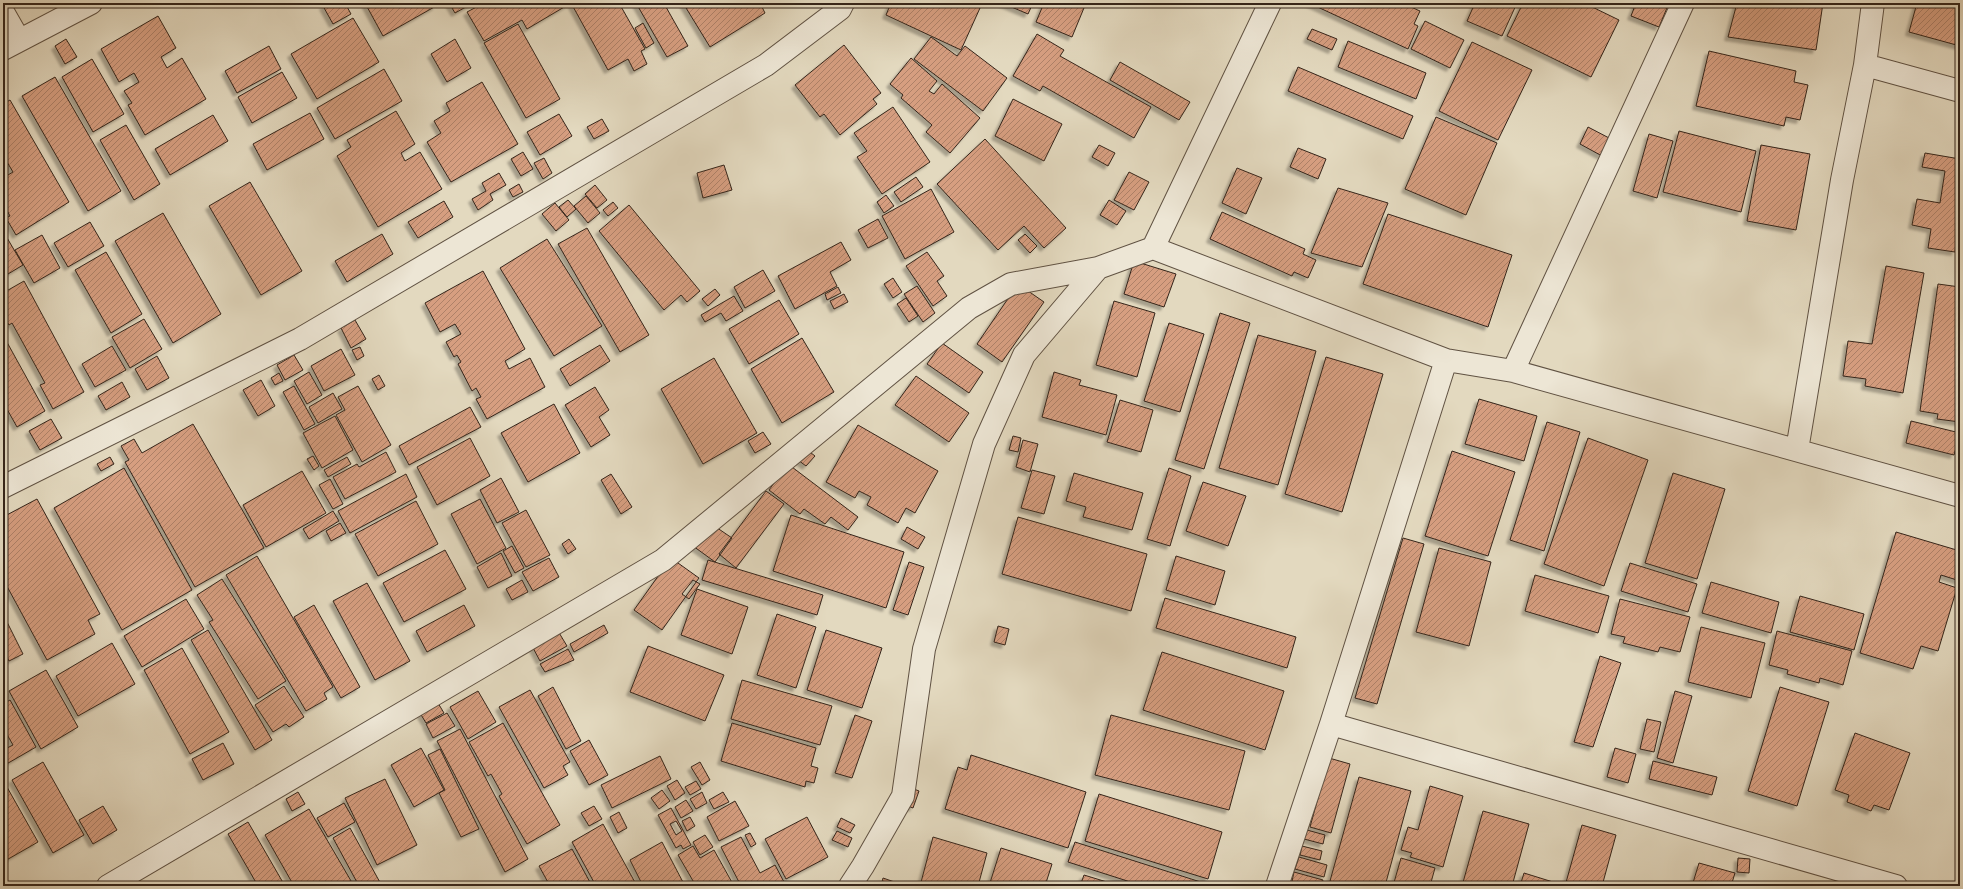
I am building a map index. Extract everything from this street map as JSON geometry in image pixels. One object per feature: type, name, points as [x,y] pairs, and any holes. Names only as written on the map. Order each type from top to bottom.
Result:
[{"type":"street","points":[[3,12],[11,45],[91,3]]},
{"type":"street","points":[[3,487],[300,339],[766,65],[840,9],[843,3]]},
{"type":"street","points":[[1154,248],[1270,3]]},
{"type":"street","points":[[1513,371],[1683,3]]},
{"type":"street","points":[[1797,450],[1842,180],[1865,65],[1873,3]]},
{"type":"street","points":[[1865,65],[1960,91]]},
{"type":"street","points":[[108,886],[663,560],[969,308],[1010,284],[1098,268],[1154,248],[1446,360],[1513,371],[1960,496]]},
{"type":"street","points":[[850,886],[903,796],[924,649],[984,444],[1024,355],[1098,268]]},
{"type":"street","points":[[1277,886],[1331,724],[1446,360]]},
{"type":"street","points":[[1331,724],[1896,886]]},
{"type":"building","points":[[328,3],[345,3],[351,14],[333,24],[323,6]]},
{"type":"building","points":[[365,3],[435,3],[436,6],[383,36]]},
{"type":"building","points":[[449,3],[473,3],[455,13]]},
{"type":"building","points":[[484,3],[571,3],[527,29],[522,20],[484,41],[467,12]]},
{"type":"building","points":[[571,3],[619,3],[645,49],[641,51],[647,64],[634,71],[628,59],[608,70]]},
{"type":"building","points":[[636,3],[672,3],[666,7],[688,46],[667,57]]},
{"type":"building","points":[[683,3],[760,3],[765,13],[710,47]]},
{"type":"building","points":[[891,3],[970,3],[980,8],[961,50],[886,15]]},
{"type":"building","points":[[1002,3],[1033,3],[1028,14]]},
{"type":"building","points":[[1044,3],[1086,3],[1072,37],[1036,22]]},
{"type":"building","points":[[1309,3],[1402,3],[1420,11],[1414,24],[1418,26],[1408,49]]},
{"type":"building","points":[[1475,3],[1517,3],[1502,36],[1467,21]]},
{"type":"building","points":[[1523,3],[1584,3],[1619,20],[1591,77],[1507,36]]},
{"type":"building","points":[[1636,3],[1669,3],[1659,27],[1631,16]]},
{"type":"building","points":[[1737,3],[1823,3],[1816,50],[1728,37]]},
{"type":"building","points":[[1917,3],[1960,3],[1960,46],[1909,32]]},
{"type":"building","points":[[158,16],[176,48],[161,57],[167,68],[182,58],[206,99],[145,135],[128,105],[132,103],[124,91],[139,82],[134,73],[119,82],[101,49]]},
{"type":"building","points":[[353,18],[379,62],[317,99],[291,54]]},
{"type":"building","points":[[1425,21],[1464,40],[1450,68],[1411,49]]},
{"type":"building","points":[[643,23],[654,43],[646,48],[635,28]]},
{"type":"building","points":[[518,24],[560,99],[526,118],[484,43]]},
{"type":"building","points":[[1312,29],[1337,39],[1332,50],[1307,39]]},
{"type":"building","points":[[1037,34],[1064,50],[1060,56],[1151,107],[1134,138],[1043,86],[1040,91],[1013,76]]},
{"type":"building","points":[[931,37],[957,56],[965,46],[1007,78],[983,111],[914,59]]},
{"type":"building","points":[[66,39],[77,57],[65,64],[55,46]]},
{"type":"building","points":[[455,39],[471,68],[447,82],[431,54]]},
{"type":"building","points":[[1348,41],[1426,73],[1416,99],[1338,67]]},
{"type":"building","points":[[1472,42],[1532,70],[1498,140],[1439,111]]},
{"type":"building","points":[[844,45],[881,93],[873,99],[877,104],[840,135],[824,114],[820,117],[795,85]]},
{"type":"building","points":[[269,46],[281,69],[237,93],[225,71]]},
{"type":"building","points":[[1709,51],[1796,71],[1794,82],[1808,85],[1800,120],[1786,117],[1784,126],[1696,106]]},
{"type":"building","points":[[911,58],[937,81],[929,91],[934,94],[942,84],[980,118],[950,153],[926,132],[932,125],[901,98],[903,95],[890,84]]},
{"type":"building","points":[[92,59],[124,114],[93,132],[62,77]]},
{"type":"building","points":[[1120,62],[1190,102],[1179,120],[1110,80]]},
{"type":"building","points":[[1298,67],[1413,116],[1403,139],[1288,91]]},
{"type":"building","points":[[384,69],[402,101],[335,139],[317,108]]},
{"type":"building","points":[[282,72],[297,98],[252,123],[238,97]]},
{"type":"building","points":[[55,77],[121,191],[88,211],[22,96]]},
{"type":"building","points":[[482,82],[518,144],[451,182],[427,142],[441,133],[434,121],[450,111],[446,103]]},
{"type":"building","points":[[1013,99],[1062,124],[1044,161],[995,136]]},
{"type":"building","points":[[10,100],[69,202],[16,235],[6,218],[10,216],[3,203],[3,178],[13,172],[7,162],[3,165],[3,104]]},
{"type":"building","points":[[893,107],[930,162],[882,194],[857,157],[867,151],[854,133]]},
{"type":"building","points":[[396,111],[415,144],[401,153],[405,161],[420,152],[442,189],[378,227],[337,156],[351,147],[347,140]]},
{"type":"building","points":[[310,113],[324,139],[267,170],[253,144]]},
{"type":"building","points":[[559,114],[572,136],[540,155],[527,132]]},
{"type":"building","points":[[213,115],[228,141],[170,175],[155,149]]},
{"type":"building","points":[[1436,117],[1497,143],[1466,215],[1405,189]]},
{"type":"building","points":[[602,119],[609,131],[594,139],[587,127]]},
{"type":"building","points":[[126,125],[160,184],[134,200],[100,140]]},
{"type":"building","points":[[1588,127],[1611,139],[1602,156],[1580,144]]},
{"type":"building","points":[[1679,131],[1756,151],[1741,212],[1663,192]]},
{"type":"building","points":[[1649,134],[1673,141],[1657,198],[1633,191]]},
{"type":"building","points":[[985,139],[1066,228],[1044,248],[1024,226],[998,250],[937,184]]},
{"type":"building","points":[[1099,145],[1115,153],[1108,166],[1092,157]]},
{"type":"building","points":[[1761,145],[1810,154],[1796,230],[1747,221]]},
{"type":"building","points":[[1298,148],[1326,159],[1318,179],[1290,167]]},
{"type":"building","points":[[523,152],[533,169],[521,176],[511,159]]},
{"type":"building","points":[[1925,153],[1960,159],[1960,244],[1956,243],[1955,252],[1928,248],[1931,229],[1912,225],[1917,199],[1940,203],[1945,171],[1922,167]]},
{"type":"building","points":[[544,158],[552,173],[543,179],[534,163]]},
{"type":"building","points":[[724,165],[732,190],[703,198],[697,173]]},
{"type":"building","points":[[1237,168],[1262,178],[1246,214],[1222,203]]},
{"type":"building","points":[[1129,172],[1149,182],[1134,210],[1114,200]]},
{"type":"building","points":[[499,173],[506,185],[490,194],[493,200],[478,210],[472,199],[486,191],[482,183]]},
{"type":"building","points":[[916,177],[923,187],[901,202],[894,192]]},
{"type":"building","points":[[250,182],[302,271],[261,295],[209,206]]},
{"type":"building","points":[[519,184],[523,192],[513,197],[509,190]]},
{"type":"building","points":[[595,185],[607,200],[597,208],[585,194]]},
{"type":"building","points":[[1338,188],[1388,203],[1362,267],[1311,253]]},
{"type":"building","points":[[931,189],[954,232],[905,259],[882,216]]},
{"type":"building","points":[[886,195],[894,206],[884,213],[877,202]]},
{"type":"building","points":[[586,196],[600,213],[588,223],[574,206]]},
{"type":"building","points":[[568,200],[576,209],[567,217],[559,207]]},
{"type":"building","points":[[1109,200],[1126,211],[1117,225],[1100,215]]},
{"type":"building","points":[[444,201],[453,217],[418,238],[408,222]]},
{"type":"building","points":[[613,202],[618,208],[608,216],[603,210]]},
{"type":"building","points":[[555,203],[569,220],[556,231],[542,214]]},
{"type":"building","points":[[629,205],[700,291],[687,302],[681,295],[664,310],[599,231]]},
{"type":"building","points":[[1222,212],[1305,249],[1303,254],[1316,260],[1308,278],[1294,272],[1292,276],[1210,239]]},
{"type":"building","points":[[163,213],[221,314],[173,343],[115,241]]},
{"type":"building","points":[[1388,214],[1512,255],[1488,327],[1363,284]]},
{"type":"building","points":[[878,219],[888,238],[868,248],[858,230]]},
{"type":"building","points":[[90,222],[104,246],[68,267],[54,243]]},
{"type":"building","points":[[587,228],[649,335],[620,352],[558,244]]},
{"type":"building","points":[[3,231],[23,265],[3,277]]},
{"type":"building","points":[[382,234],[393,254],[347,282],[335,261]]},
{"type":"building","points":[[1025,234],[1037,246],[1030,253],[1018,240]]},
{"type":"building","points":[[42,235],[60,268],[34,283],[15,250]]},
{"type":"building","points":[[547,239],[602,326],[554,356],[500,268]]},
{"type":"building","points":[[841,242],[851,260],[830,272],[837,286],[795,309],[778,276]]},
{"type":"building","points":[[106,252],[142,314],[111,333],[75,270]]},
{"type":"building","points":[[927,252],[944,276],[937,281],[947,296],[933,306],[906,266]]},
{"type":"building","points":[[1134,261],[1176,274],[1164,307],[1124,294]]},
{"type":"building","points":[[1886,266],[1924,273],[1903,393],[1865,386],[1866,379],[1843,376],[1848,341],[1872,344]]},
{"type":"building","points":[[763,270],[775,291],[745,308],[734,287]]},
{"type":"building","points":[[483,271],[525,349],[505,361],[509,369],[530,358],[545,387],[487,419],[476,399],[481,397],[476,388],[472,391],[458,364],[461,362],[457,355],[454,357],[446,342],[461,334],[455,324],[440,332],[425,303]]},
{"type":"building","points":[[893,278],[902,292],[893,298],[884,284]]},
{"type":"building","points":[[24,281],[84,392],[53,409],[40,385],[45,383],[12,323],[9,325],[3,315],[3,293]]},
{"type":"building","points":[[1018,284],[1044,302],[1002,362],[977,344]]},
{"type":"building","points":[[1938,284],[1960,287],[1960,422],[1937,419],[1938,414],[1920,411]]},
{"type":"building","points":[[917,286],[935,313],[923,322],[904,294]]},
{"type":"building","points":[[838,287],[841,293],[827,300],[825,294]]},
{"type":"building","points":[[715,289],[720,295],[708,306],[702,299]]},
{"type":"building","points":[[844,294],[848,302],[834,309],[830,301]]},
{"type":"building","points":[[734,296],[743,311],[726,321],[721,313],[705,322],[701,315]]},
{"type":"building","points":[[906,298],[918,316],[909,322],[897,304]]},
{"type":"building","points":[[779,300],[799,334],[749,364],[729,329]]},
{"type":"building","points":[[1114,301],[1155,313],[1137,377],[1096,365]]},
{"type":"building","points":[[1220,313],[1250,323],[1204,469],[1175,460]]},
{"type":"building","points":[[144,319],[162,349],[130,368],[112,337]]},
{"type":"building","points":[[355,320],[366,339],[351,348],[341,328]]},
{"type":"building","points":[[1169,323],[1204,334],[1180,412],[1144,401]]},
{"type":"building","points":[[3,335],[45,411],[17,427],[3,402]]},
{"type":"building","points":[[1258,335],[1316,351],[1278,485],[1219,468]]},
{"type":"building","points":[[802,338],[834,392],[782,423],[751,369]]},
{"type":"building","points":[[942,343],[983,372],[969,393],[927,364]]},
{"type":"building","points":[[600,345],[610,361],[570,386],[560,369]]},
{"type":"building","points":[[112,346],[126,370],[95,387],[82,364]]},
{"type":"building","points":[[360,347],[364,356],[357,360],[352,350]]},
{"type":"building","points":[[341,349],[355,375],[324,391],[311,366]]},
{"type":"building","points":[[294,355],[303,370],[285,380],[277,365]]},
{"type":"building","points":[[157,356],[169,378],[147,390],[135,369]]},
{"type":"building","points":[[1326,357],[1383,374],[1342,512],[1285,494]]},
{"type":"building","points":[[714,358],[757,433],[703,464],[661,389]]},
{"type":"building","points":[[309,372],[322,395],[307,404],[294,381]]},
{"type":"building","points":[[1054,372],[1081,380],[1079,385],[1117,395],[1106,435],[1042,417]]},
{"type":"building","points":[[279,373],[283,381],[275,385],[271,378]]},
{"type":"building","points":[[379,375],[385,386],[378,390],[372,379]]},
{"type":"building","points":[[916,376],[969,413],[949,442],[895,405]]},
{"type":"building","points":[[261,380],[275,406],[258,416],[243,390]]},
{"type":"building","points":[[122,382],[130,397],[106,410],[98,396]]},
{"type":"building","points":[[294,386],[315,424],[304,430],[283,392]]},
{"type":"building","points":[[358,386],[391,445],[362,462],[336,415],[345,410],[338,397]]},
{"type":"building","points":[[595,387],[609,410],[599,417],[610,435],[591,447],[565,405]]},
{"type":"building","points":[[333,393],[342,409],[318,423],[309,407]]},
{"type":"building","points":[[1479,399],[1537,416],[1524,461],[1465,444]]},
{"type":"building","points":[[1120,400],[1153,410],[1141,452],[1107,442]]},
{"type":"building","points":[[554,404],[580,453],[528,482],[501,433]]},
{"type":"building","points":[[470,407],[481,427],[409,465],[399,446]]},
{"type":"building","points":[[335,416],[353,450],[322,468],[303,433]]},
{"type":"building","points":[[51,419],[62,438],[40,450],[29,431]]},
{"type":"building","points":[[1911,421],[1960,433],[1954,455],[1906,443]]},
{"type":"building","points":[[1547,422],[1580,432],[1544,551],[1510,540]]},
{"type":"building","points":[[193,424],[264,548],[195,587],[125,462],[129,460],[121,446],[134,439],[142,453]]},
{"type":"building","points":[[858,425],[938,471],[915,513],[906,508],[898,523],[867,505],[871,497],[859,491],[855,498],[826,482]]},
{"type":"building","points":[[763,432],[771,444],[755,453],[748,441]]},
{"type":"building","points":[[1013,436],[1021,438],[1018,452],[1009,450]]},
{"type":"building","points":[[470,438],[490,476],[437,505],[417,467]]},
{"type":"building","points":[[1588,438],[1648,460],[1604,586],[1544,564]]},
{"type":"building","points":[[1023,440],[1038,444],[1030,472],[1016,467]]},
{"type":"building","points":[[806,449],[815,456],[806,466],[798,460]]},
{"type":"building","points":[[1452,451],[1515,472],[1488,556],[1425,536]]},
{"type":"building","points":[[386,452],[396,472],[345,499],[333,477],[357,464],[359,467]]},
{"type":"building","points":[[313,456],[319,466],[314,470],[307,459]]},
{"type":"building","points":[[110,457],[114,464],[101,471],[97,464]]},
{"type":"building","points":[[347,457],[351,464],[328,477],[324,470]]},
{"type":"building","points":[[788,464],[858,517],[848,530],[831,517],[825,524],[804,509],[800,514],[769,490]]},
{"type":"building","points":[[124,468],[192,590],[122,630],[54,508]]},
{"type":"building","points":[[1169,468],[1191,476],[1170,546],[1147,539]]},
{"type":"building","points":[[1032,470],[1055,476],[1044,514],[1021,508]]},
{"type":"building","points":[[302,471],[326,513],[266,547],[243,505]]},
{"type":"building","points":[[1074,473],[1143,493],[1132,530],[1083,517],[1086,507],[1066,501]]},
{"type":"building","points":[[1673,473],[1725,489],[1697,579],[1645,563]]},
{"type":"building","points":[[406,474],[417,497],[350,533],[338,511]]},
{"type":"building","points":[[611,474],[632,507],[621,514],[601,480]]},
{"type":"building","points":[[501,478],[519,512],[497,523],[480,490]]},
{"type":"building","points":[[330,479],[343,504],[333,509],[319,485]]},
{"type":"building","points":[[1203,482],[1246,496],[1228,546],[1186,531]]},
{"type":"building","points":[[766,491],[784,504],[736,568],[719,554]]},
{"type":"building","points":[[37,499],[100,614],[88,620],[95,634],[47,660],[3,579],[3,517]]},
{"type":"building","points":[[480,499],[506,548],[477,564],[451,514]]},
{"type":"building","points":[[416,501],[438,544],[378,576],[355,534]]},
{"type":"building","points":[[526,510],[550,555],[526,567],[502,523]]},
{"type":"building","points":[[333,511],[339,521],[309,539],[303,529]]},
{"type":"building","points":[[791,515],[904,552],[886,608],[773,571]]},
{"type":"building","points":[[1018,517],[1147,554],[1131,611],[1002,574]]},
{"type":"building","points":[[340,523],[346,533],[331,541],[326,531]]},
{"type":"building","points":[[710,523],[732,538],[715,562],[693,546]]},
{"type":"building","points":[[907,527],[925,537],[918,549],[901,539]]},
{"type":"building","points":[[1896,532],[1960,551],[1960,581],[1941,575],[1939,582],[1957,588],[1938,651],[1921,646],[1913,669],[1860,653]]},
{"type":"building","points":[[1403,538],[1424,544],[1377,704],[1355,698]]},
{"type":"building","points":[[569,539],[576,549],[568,554],[562,544]]},
{"type":"building","points":[[512,546],[524,568],[515,573],[503,551]]},
{"type":"building","points":[[1439,548],[1491,562],[1469,646],[1416,632]]},
{"type":"building","points":[[445,550],[466,589],[404,622],[383,583]]},
{"type":"building","points":[[501,553],[512,576],[488,588],[477,567]]},
{"type":"building","points":[[257,556],[333,687],[324,693],[327,699],[306,711],[226,575]]},
{"type":"building","points":[[1176,556],[1225,571],[1215,605],[1166,590]]},
{"type":"building","points":[[549,558],[559,577],[533,591],[522,572]]},
{"type":"building","points":[[671,558],[699,578],[662,630],[634,610]]},
{"type":"building","points":[[708,560],[823,595],[817,615],[702,580]]},
{"type":"building","points":[[909,562],[924,567],[908,615],[893,610]]},
{"type":"building","points":[[1630,563],[1697,584],[1688,612],[1621,591]]},
{"type":"building","points":[[1535,575],[1609,596],[1598,633],[1525,611]]},
{"type":"building","points":[[222,579],[286,681],[258,699],[209,622],[213,620],[197,595]]},
{"type":"building","points":[[522,580],[528,592],[512,600],[506,589]]},
{"type":"building","points":[[693,580],[700,584],[689,599],[682,594]]},
{"type":"building","points":[[1711,582],[1779,602],[1771,633],[1702,613]]},
{"type":"building","points":[[367,583],[410,661],[375,680],[333,601]]},
{"type":"building","points":[[697,589],[748,607],[732,654],[681,635]]},
{"type":"building","points":[[1800,596],[1864,614],[1854,650],[1790,632]]},
{"type":"building","points":[[1165,598],[1296,637],[1287,668],[1156,628]]},
{"type":"building","points":[[186,599],[204,629],[142,667],[124,636]]},
{"type":"building","points":[[1620,599],[1690,617],[1680,652],[1660,647],[1658,652],[1623,643],[1625,637],[1611,634]]},
{"type":"building","points":[[314,605],[360,687],[341,698],[294,617]]},
{"type":"building","points":[[464,605],[475,626],[427,652],[416,631]]},
{"type":"building","points":[[777,614],[816,627],[796,688],[757,675]]},
{"type":"building","points":[[6,620],[23,654],[9,661],[3,649],[3,621]]},
{"type":"building","points":[[604,625],[608,633],[574,652],[570,644]]},
{"type":"building","points":[[998,626],[1009,629],[1005,645],[994,642]]},
{"type":"building","points":[[1701,627],[1765,643],[1751,698],[1688,682]]},
{"type":"building","points":[[208,630],[272,740],[255,750],[191,640]]},
{"type":"building","points":[[826,630],[882,648],[862,708],[807,690]]},
{"type":"building","points":[[558,631],[567,646],[540,661],[532,646]]},
{"type":"building","points":[[1777,631],[1852,651],[1843,685],[1820,678],[1819,683],[1787,674],[1788,670],[1769,665]]},
{"type":"building","points":[[112,643],[135,684],[78,716],[56,676]]},
{"type":"building","points":[[648,646],[724,675],[705,721],[630,692]]},
{"type":"building","points":[[182,648],[229,732],[190,754],[144,670]]},
{"type":"building","points":[[568,649],[574,660],[545,672],[540,664]]},
{"type":"building","points":[[1162,652],[1284,691],[1265,750],[1143,710]]},
{"type":"building","points":[[1600,656],[1621,663],[1593,747],[1574,742]]},
{"type":"building","points":[[46,670],[78,727],[41,749],[9,691]]},
{"type":"building","points":[[742,680],[832,706],[820,745],[731,719]]},
{"type":"building","points":[[284,686],[304,717],[289,727],[286,724],[273,732],[255,705]]},
{"type":"building","points":[[553,687],[581,741],[566,749],[538,696]]},
{"type":"building","points":[[1780,687],[1829,702],[1797,806],[1748,791]]},
{"type":"building","points":[[530,690],[570,762],[563,766],[568,775],[544,788],[499,707]]},
{"type":"building","points":[[478,691],[496,722],[468,739],[450,707]]},
{"type":"building","points":[[1675,691],[1692,696],[1673,763],[1657,758]]},
{"type":"building","points":[[10,700],[36,747],[3,766],[3,750],[13,745],[5,731],[3,732],[3,704]]},
{"type":"building","points":[[438,703],[444,713],[426,723],[420,713]]},
{"type":"building","points":[[447,713],[455,726],[433,738],[426,724]]},
{"type":"building","points":[[855,715],[872,721],[852,778],[835,773]]},
{"type":"building","points":[[1111,715],[1245,751],[1229,810],[1095,775]]},
{"type":"building","points":[[1647,719],[1661,722],[1654,752],[1640,749]]},
{"type":"building","points":[[503,723],[560,825],[527,844],[499,796],[502,794],[491,774],[488,776],[469,742]]},
{"type":"building","points":[[732,723],[816,748],[811,766],[818,768],[814,783],[806,781],[805,787],[721,761]]},
{"type":"building","points":[[460,729],[528,859],[505,872],[437,741]]},
{"type":"building","points":[[1855,733],[1910,753],[1889,810],[1874,805],[1871,811],[1847,802],[1849,795],[1835,790]]},
{"type":"building","points":[[589,740],[608,775],[589,785],[570,751]]},
{"type":"building","points":[[223,743],[234,764],[203,780],[192,759]]},
{"type":"building","points":[[421,748],[444,790],[414,807],[391,765]]},
{"type":"building","points":[[1615,748],[1636,754],[1628,783],[1607,777]]},
{"type":"building","points":[[440,749],[479,829],[461,837],[439,793],[445,790],[428,755]]},
{"type":"building","points":[[971,755],[1086,792],[1068,848],[945,809],[958,767],[967,770]]},
{"type":"building","points":[[660,756],[671,779],[612,808],[601,785]]},
{"type":"building","points":[[1329,758],[1350,764],[1331,833],[1310,827]]},
{"type":"building","points":[[1653,761],[1717,777],[1712,795],[1649,779]]},
{"type":"building","points":[[43,762],[84,835],[53,853],[12,780]]},
{"type":"building","points":[[700,762],[710,780],[702,785],[691,767]]},
{"type":"building","points":[[1359,777],[1411,791],[1385,886],[1350,886],[1330,881]]},
{"type":"building","points":[[385,779],[417,845],[377,865],[345,798]]},
{"type":"building","points":[[3,780],[38,842],[3,862]]},
{"type":"building","points":[[677,780],[685,793],[675,800],[667,786]]},
{"type":"building","points":[[696,781],[701,789],[690,795],[685,787]]},
{"type":"building","points":[[1430,786],[1463,796],[1443,867],[1410,857],[1412,853],[1401,850],[1408,827],[1418,830]]},
{"type":"building","points":[[909,787],[919,791],[913,808],[903,804]]},
{"type":"building","points":[[662,790],[670,801],[659,809],[651,798]]},
{"type":"building","points":[[298,792],[305,804],[292,811],[286,799]]},
{"type":"building","points":[[702,792],[707,803],[696,809],[690,799]]},
{"type":"building","points":[[723,792],[729,802],[714,809],[709,800]]},
{"type":"building","points":[[1099,794],[1222,832],[1208,879],[1085,841]]},
{"type":"building","points":[[686,800],[693,811],[681,818],[675,807]]},
{"type":"building","points":[[735,801],[749,826],[719,841],[707,817]]},
{"type":"building","points":[[344,803],[355,822],[328,837],[317,818]]},
{"type":"building","points":[[103,806],[117,830],[93,844],[79,820]]},
{"type":"building","points":[[594,806],[602,819],[589,826],[581,813]]},
{"type":"building","points":[[671,808],[691,845],[683,849],[681,845],[676,848],[658,815]],"holes":[[[676,821],[682,831],[676,835],[670,824]]]},
{"type":"building","points":[[309,809],[354,886],[294,886],[265,835]]},
{"type":"building","points":[[1483,811],[1529,824],[1512,886],[1462,886]]},
{"type":"building","points":[[619,812],[627,828],[618,833],[610,817]]},
{"type":"building","points":[[690,817],[695,826],[687,831],[682,821]]},
{"type":"building","points":[[807,817],[828,857],[786,879],[765,839]]},
{"type":"building","points":[[841,818],[855,825],[850,833],[837,827]]},
{"type":"building","points":[[248,822],[285,886],[258,886],[228,834]]},
{"type":"building","points":[[603,824],[637,886],[596,886],[572,842]]},
{"type":"building","points":[[1582,825],[1616,835],[1602,886],[1565,886]]},
{"type":"building","points":[[350,828],[382,886],[359,886],[333,838]]},
{"type":"building","points":[[1307,830],[1325,835],[1323,844],[1304,839]]},
{"type":"building","points":[[837,831],[852,838],[848,847],[832,840]]},
{"type":"building","points":[[750,833],[756,844],[751,847],[745,835]]},
{"type":"building","points":[[705,835],[713,847],[700,855],[693,842]]},
{"type":"building","points":[[741,837],[760,873],[775,865],[784,882],[776,886],[741,886],[721,847]]},
{"type":"building","points":[[933,837],[987,853],[978,886],[920,886]]},
{"type":"building","points":[[662,842],[685,886],[643,886],[630,860]]},
{"type":"building","points":[[1075,842],[1207,884],[1206,886],[1143,886],[1068,862]]},
{"type":"building","points":[[693,846],[700,858],[714,850],[734,886],[696,886],[678,855]]},
{"type":"building","points":[[1302,846],[1322,851],[1320,860],[1300,855]]},
{"type":"building","points":[[1001,848],[1052,864],[1045,886],[989,886]]},
{"type":"building","points":[[572,849],[592,886],[550,886],[539,866]]},
{"type":"building","points":[[1299,857],[1327,865],[1324,877],[1295,869]]},
{"type":"building","points":[[1401,858],[1435,868],[1430,886],[1393,886]]},
{"type":"building","points":[[1738,858],[1750,859],[1749,873],[1737,872]]},
{"type":"building","points":[[1699,863],[1735,873],[1731,886],[1692,886]]},
{"type":"building","points":[[1294,872],[1323,880],[1321,886],[1291,886]]},
{"type":"building","points":[[1524,873],[1553,882],[1552,886],[1520,886]]},
{"type":"building","points":[[1084,875],[1120,886],[1080,886]]},
{"type":"building","points":[[883,878],[906,886],[881,886]]},
{"type":"building","points":[[790,882],[792,886],[782,886]]},
{"type":"building","points":[[1330,883],[1341,886],[1329,886]]}]
